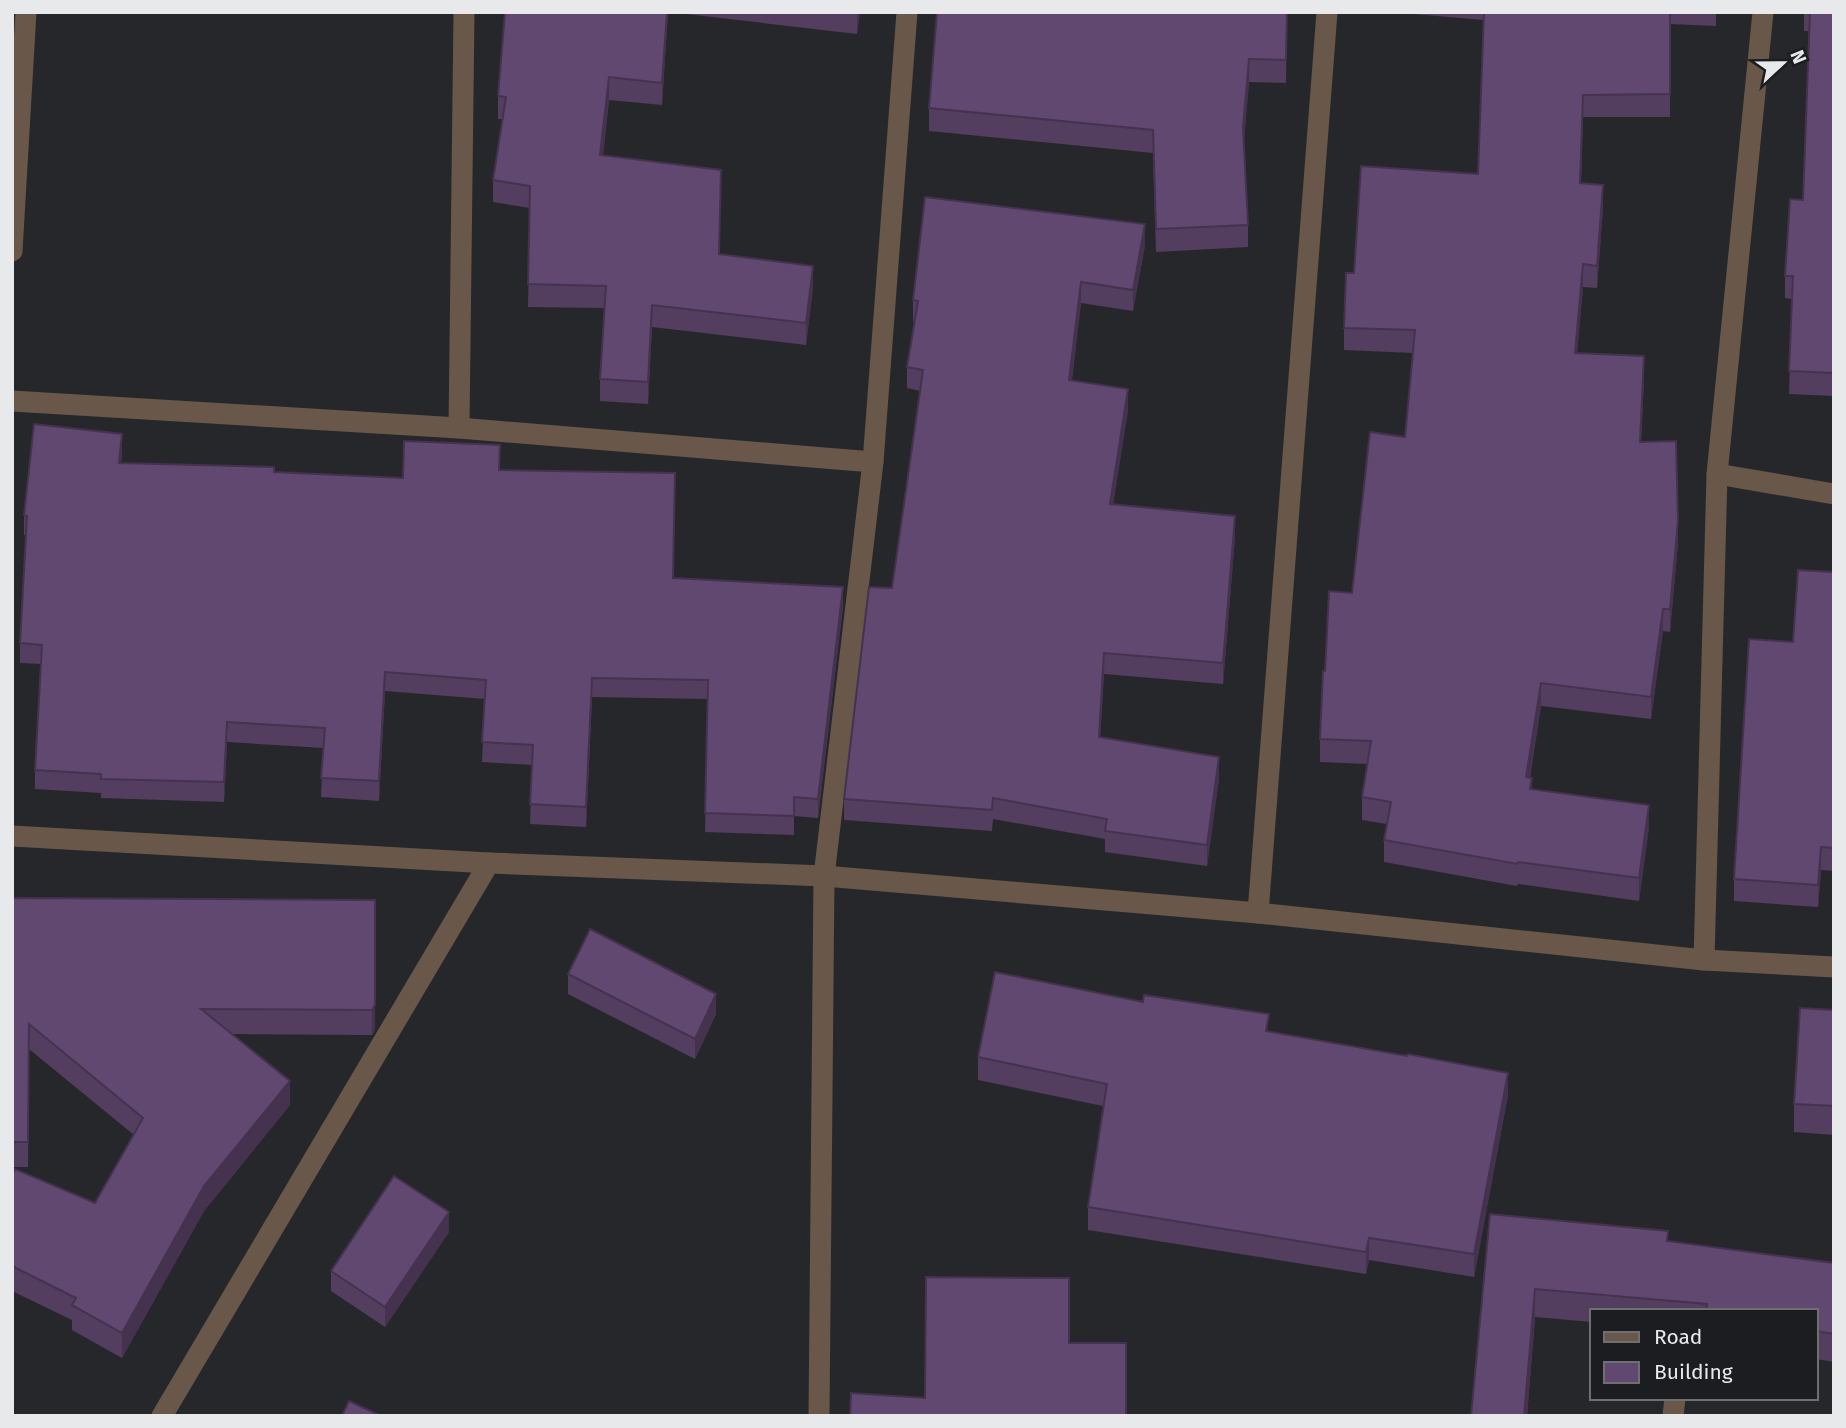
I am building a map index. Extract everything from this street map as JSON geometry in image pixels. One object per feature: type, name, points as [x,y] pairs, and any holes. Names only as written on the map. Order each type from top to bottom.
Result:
[{"type":"street","points":[[12,251],[26,12]]},
{"type":"street","points":[[459,428],[464,12]]},
{"type":"street","points":[[819,1416],[824,876],[873,463],[907,12]]},
{"type":"street","points":[[1258,913],[1327,12]]},
{"type":"street","points":[[1704,960],[1717,474],[1763,12]]},
{"type":"street","points":[[12,401],[459,428],[873,463]]},
{"type":"street","points":[[1717,474],[1834,495]]},
{"type":"street","points":[[12,836],[489,863],[824,876],[1258,913],[1704,960],[1834,967]]},
{"type":"street","points":[[162,1416],[489,863]]},
{"type":"building","points":[[505,12],[667,12],[662,83],[609,77],[600,155],[721,170],[719,254],[813,266],[806,323],[652,305],[648,382],[600,379],[606,286],[528,284],[530,186],[493,180],[506,97],[498,96]]},
{"type":"building","points":[[937,12],[1287,12],[1286,60],[1249,59],[1243,127],[1248,225],[1156,229],[1153,130],[929,108]]},
{"type":"building","points":[[1484,12],[1670,12],[1670,94],[1583,95],[1580,183],[1603,185],[1597,266],[1583,264],[1575,353],[1644,356],[1640,442],[1676,441],[1678,520],[1670,609],[1663,609],[1651,697],[1541,683],[1526,777],[1532,778],[1530,789],[1649,805],[1639,878],[1518,862],[1517,864],[1384,840],[1391,802],[1362,797],[1371,741],[1320,739],[1329,591],[1352,593],[1370,432],[1405,437],[1415,330],[1344,328],[1346,273],[1354,273],[1361,166],[1478,174]]},
{"type":"building","points":[[1810,12],[1834,12],[1834,373],[1789,371],[1793,276],[1785,276],[1790,199],[1803,200]]},
{"type":"building","points":[[925,197],[1145,224],[1133,290],[1081,282],[1069,380],[1128,389],[1110,504],[1235,516],[1223,663],[1104,653],[1099,737],[1219,757],[1207,845],[1105,831],[1107,819],[993,798],[992,810],[844,799],[869,587],[892,588],[923,370],[907,367],[918,301],[913,300]]},
{"type":"building","points":[[34,424],[122,434],[119,463],[274,467],[274,472],[403,478],[404,441],[500,445],[499,470],[675,473],[673,578],[843,587],[818,799],[794,797],[794,816],[705,813],[708,680],[592,678],[586,807],[530,804],[533,745],[482,742],[486,680],[385,672],[379,781],[321,778],[325,728],[227,722],[224,782],[101,779],[101,774],[35,770],[42,645],[20,643],[27,516],[24,515]]},
{"type":"building","points":[[1798,570],[1834,572],[1834,848],[1821,847],[1818,885],[1734,879],[1749,639],[1793,642]]},
{"type":"building","points":[[12,898],[375,900],[375,1005],[372,1010],[201,1009],[290,1081],[204,1186],[122,1333],[72,1305],[76,1298],[12,1266],[12,1175],[15,1169],[95,1203],[143,1118],[29,1024],[28,1142],[12,1142]]},
{"type":"building","points":[[590,929],[716,994],[695,1039],[568,974]]},
{"type":"building","points":[[995,972],[1143,1002],[1144,995],[1269,1014],[1266,1031],[1508,1073],[1474,1254],[1369,1238],[1366,1252],[1088,1207],[1107,1084],[978,1057]]},
{"type":"building","points":[[1800,1008],[1834,1010],[1834,1106],[1794,1104]]},
{"type":"building","points":[[394,1176],[449,1212],[385,1307],[331,1271]]},
{"type":"building","points":[[1490,1214],[1668,1231],[1667,1241],[1834,1263],[1834,1334],[1818,1331],[1818,1309],[1706,1309],[1707,1304],[1535,1289],[1524,1416],[1471,1416]]},
{"type":"building","points":[[926,1277],[1069,1278],[1069,1343],[1126,1343],[1126,1416],[850,1416],[851,1393],[925,1398]]},
{"type":"building","points":[[349,1401],[381,1416],[342,1416]]}]
